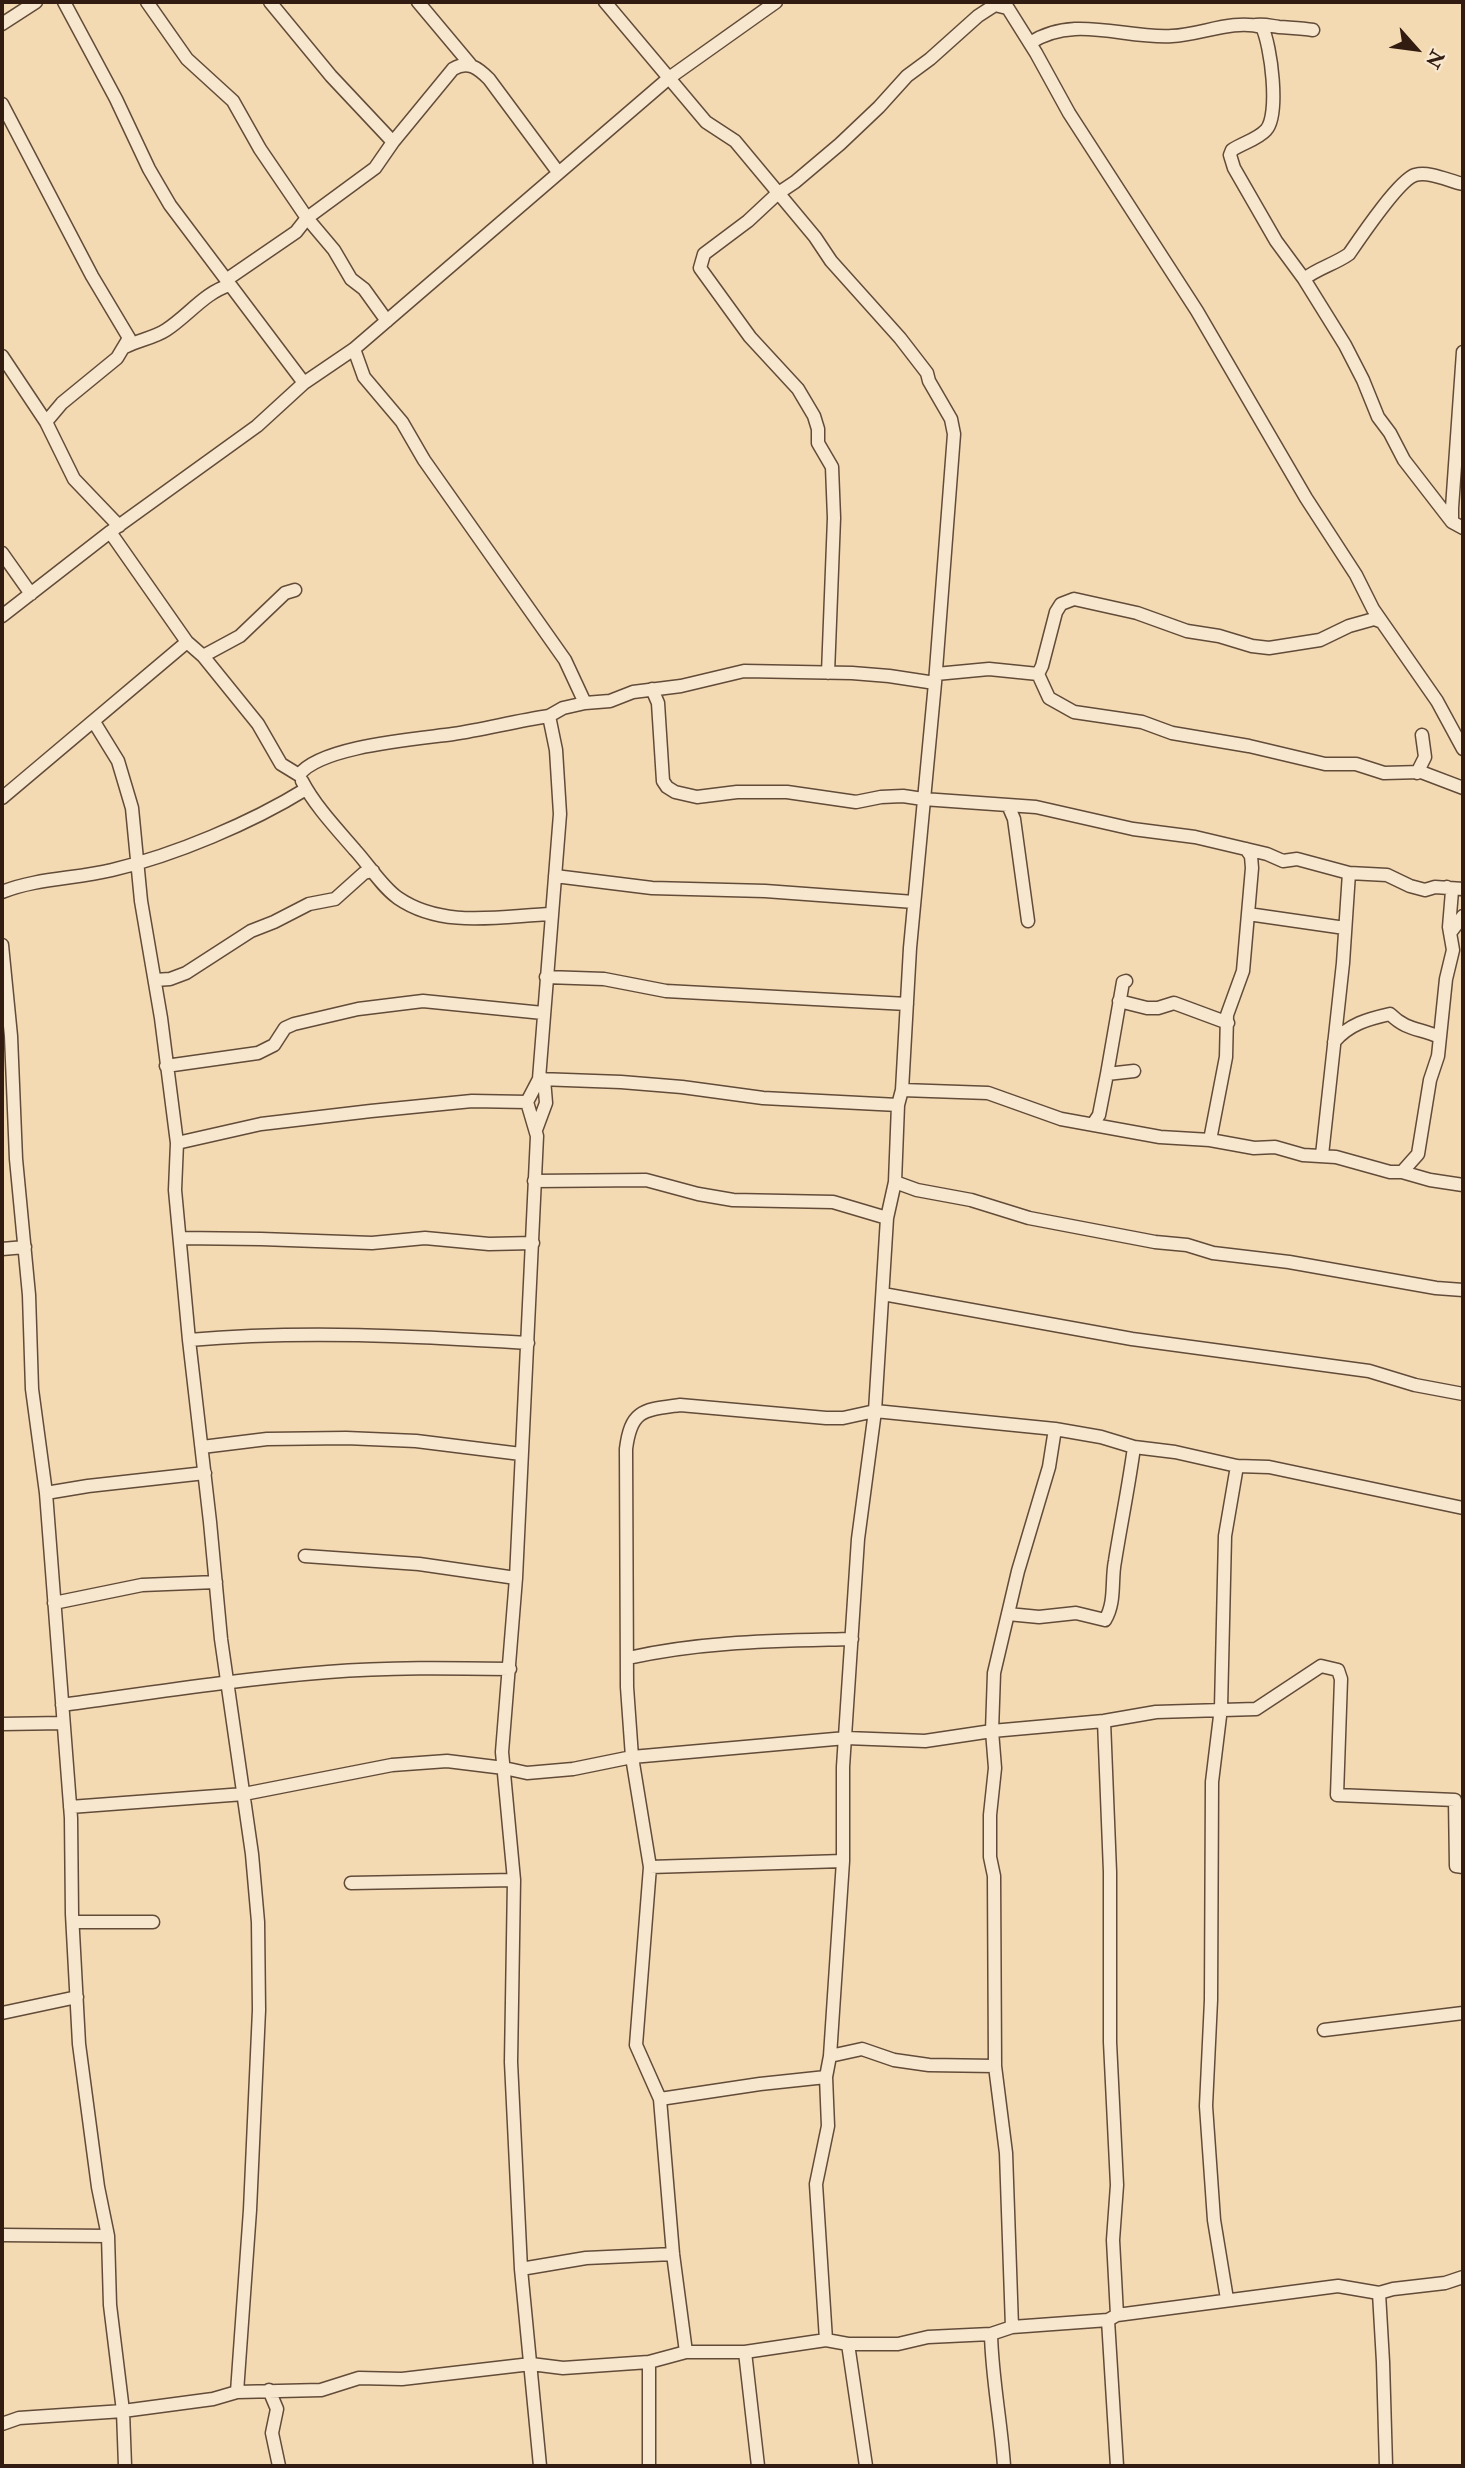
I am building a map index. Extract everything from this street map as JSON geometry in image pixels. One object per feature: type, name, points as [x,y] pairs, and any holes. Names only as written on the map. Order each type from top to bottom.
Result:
[{"type":"street","points":[[2,24],[36,2]]},
{"type":"street","points":[[64,2],[170,205],[304,383]]},
{"type":"street","points":[[148,2],[187,59],[233,101],[260,149],[307,218],[334,250],[351,279],[364,289],[387,321]]},
{"type":"street","points":[[270,2],[331,76],[393,142]]},
{"type":"street","points":[[418,2],[470,64],[489,79],[558,172]]},
{"type":"street","points":[[606,2],[706,122],[735,141],[815,237],[845,279],[900,338],[927,373],[951,419],[954,434],[936,679],[914,902],[902,1090],[898,1105],[895,1182],[887,1218],[875,1411],[858,1539],[843,1768],[843,1861],[830,2056],[825,2077],[828,2126],[816,2184],[827,2340]]},
{"type":"street","points":[[2,616],[114,529],[257,426],[304,383],[354,349],[669,78],[776,2]]},
{"type":"street","points":[[828,673],[834,518],[832,467],[818,443],[814,416],[797,389],[750,337],[700,268],[704,254],[840,144],[907,76],[978,16],[995,5],[1005,5],[1030,43],[1069,113],[1197,310],[1306,498],[1350,565],[1382,622],[1437,701],[1463,749]]},
{"type":"street","points":[[1030,43],[1037,38],[1066,29],[1168,37],[1242,24],[1265,24],[1281,28],[1294,26],[1314,30]]},
{"type":"street","points":[[1256,25],[1262,27],[1267,43],[1272,78],[1272,114],[1266,131],[1232,150],[1230,155],[1234,168],[1276,241],[1304,279],[1345,345],[1378,417],[1404,460],[1458,525]]},
{"type":"street","points":[[125,347],[166,330],[296,232],[307,218],[375,168],[453,69],[470,64]]},
{"type":"street","points":[[2,104],[57,213],[128,338],[117,358],[62,402],[46,422]]},
{"type":"street","points":[[1304,279],[1349,254],[1399,187],[1414,176],[1430,176],[1463,184]]},
{"type":"street","points":[[354,349],[364,377],[402,422],[424,460],[565,660],[585,703]]},
{"type":"street","points":[[1458,525],[1463,352]]},
{"type":"street","points":[[2,356],[46,422],[74,479],[114,529],[187,642],[203,656],[257,724],[281,764],[299,775],[306,789],[386,887],[400,899],[446,916],[474,919],[551,914]]},
{"type":"street","points":[[2,553],[31,594]]},
{"type":"street","points":[[203,656],[240,636],[285,593],[295,590]]},
{"type":"street","points":[[1038,674],[1056,612],[1061,604],[1074,599],[1137,613],[1187,631],[1269,648],[1321,640],[1349,626],[1374,619],[1382,622]]},
{"type":"street","points":[[2,798],[187,642]]},
{"type":"street","points":[[299,775],[304,768],[312,764],[352,749],[549,716],[563,708],[610,701],[633,692],[681,686],[744,671],[936,679],[989,669],[1038,674]]},
{"type":"street","points":[[1038,674],[1049,698],[1074,712],[1142,722],[1172,733],[1249,746],[1325,764],[1356,764],[1384,773],[1421,772],[1463,788]]},
{"type":"street","points":[[652,689],[658,703],[663,781],[675,792],[706,797],[737,792],[786,792],[856,802],[903,796],[1036,807],[1133,829],[1195,837],[1267,854],[1283,861],[1297,859],[1349,873],[1387,875],[1425,890],[1447,887],[1463,890]]},
{"type":"street","points":[[536,1130],[546,1103],[542,1079],[543,1013],[560,814],[556,750],[549,716]]},
{"type":"street","points":[[94,722],[112,748],[132,808],[141,901],[155,980],[177,1143],[175,1190],[189,1340],[226,1682],[243,1794],[258,1923],[259,2010],[250,2210],[237,2392]]},
{"type":"street","points":[[1416,773],[1425,757],[1422,735]]},
{"type":"street","points":[[2,892],[21,885],[81,877],[138,863],[245,822],[306,789]]},
{"type":"street","points":[[1007,805],[1014,819],[1028,921]]},
{"type":"street","points":[[1210,1140],[1226,1057],[1229,1006],[1243,971],[1252,868],[1251,856],[1246,849]]},
{"type":"street","points":[[155,980],[170,979],[186,973],[251,931],[309,904],[335,899],[364,873],[373,871]]},
{"type":"street","points":[[1322,1155],[1349,873]]},
{"type":"street","points":[[555,876],[652,888],[765,891],[914,902]]},
{"type":"street","points":[[1402,1172],[1418,1154],[1430,1080],[1438,1056],[1448,966],[1453,950],[1450,933],[1452,891],[1447,887]]},
{"type":"street","points":[[1248,914],[1345,928]]},
{"type":"street","points":[[1450,933],[1463,916]]},
{"type":"street","points":[[2,945],[11,1036],[16,1159],[25,1247],[32,1389],[46,1493],[70,1807],[79,2044],[108,2236],[110,2305],[123,2411],[125,2466]]},
{"type":"street","points":[[546,977],[604,979],[666,991],[907,1004]]},
{"type":"street","points":[[1093,1124],[1099,1115],[1119,1001],[1123,982],[1126,981]]},
{"type":"street","points":[[166,1066],[258,1053],[274,1045],[285,1028],[294,1024],[358,1009],[423,1001],[543,1013]]},
{"type":"street","points":[[1119,1001],[1147,1008],[1174,1003],[1228,1023]]},
{"type":"street","points":[[1334,1042],[1342,1032],[1365,1018],[1390,1014],[1405,1027],[1439,1037]]},
{"type":"street","points":[[1107,1074],[1134,1072]]},
{"type":"street","points":[[527,1102],[542,1079]]},
{"type":"street","points":[[542,1079],[682,1087],[763,1098],[898,1105]]},
{"type":"street","points":[[902,1090],[989,1093],[1061,1119],[1160,1137],[1210,1140],[1254,1148],[1275,1147],[1303,1155],[1322,1155],[1390,1172],[1402,1172],[1463,1185]]},
{"type":"street","points":[[177,1143],[261,1124],[371,1111],[472,1101],[527,1102]]},
{"type":"street","points":[[527,1102],[537,1136],[533,1243],[516,1578],[502,1752],[514,1880],[511,2062],[522,2269],[540,2466]]},
{"type":"street","points":[[534,1181],[646,1180],[733,1200],[833,1202],[887,1218]]},
{"type":"street","points":[[895,1182],[918,1190],[971,1200],[1029,1218],[1155,1242],[1187,1245],[1213,1253],[1289,1262],[1436,1288],[1463,1290]]},
{"type":"street","points":[[180,1238],[372,1243],[425,1238],[489,1244],[533,1243]]},
{"type":"street","points":[[2,1249],[25,1247]]},
{"type":"street","points":[[883,1294],[1132,1339],[1369,1371],[1415,1385],[1463,1394]]},
{"type":"street","points":[[189,1340],[255,1334],[387,1334],[528,1343]]},
{"type":"street","points":[[686,2352],[673,2254],[660,2099],[636,2045],[650,1867],[632,1757],[625,1632],[626,1449],[633,1421],[657,1408],[680,1405],[826,1418],[843,1418],[875,1411],[1055,1429],[1101,1437],[1134,1447],[1175,1452],[1237,1466],[1269,1468],[1463,1508]]},
{"type":"street","points":[[1012,2327],[1007,2165],[995,2066],[994,1876],[990,1857],[990,1815],[995,1768],[992,1731],[994,1673],[1018,1571],[1049,1467],[1055,1429]]},
{"type":"street","points":[[201,1447],[267,1438],[346,1438],[416,1441],[521,1454]]},
{"type":"street","points":[[1008,1614],[1039,1617],[1076,1613],[1105,1620],[1111,1606],[1114,1564],[1134,1447]]},
{"type":"street","points":[[1227,2299],[1214,2221],[1206,2106],[1211,2000],[1212,1783],[1221,1709],[1225,1536],[1237,1466]]},
{"type":"street","points":[[46,1493],[205,1474]]},
{"type":"street","points":[[305,1556],[419,1564],[516,1578]]},
{"type":"street","points":[[54,1603],[142,1584],[216,1582]]},
{"type":"street","points":[[628,1658],[670,1648],[735,1642],[852,1639]]},
{"type":"street","points":[[70,1807],[243,1794],[392,1765],[447,1761],[527,1773],[573,1769],[632,1757],[846,1738],[925,1741],[992,1731],[1104,1721],[1156,1712],[1256,1709],[1321,1666],[1338,1670],[1341,1679],[1337,1795],[1455,1800],[1456,1866],[1463,1867]]},
{"type":"street","points":[[62,1705],[226,1682],[330,1671],[510,1669]]},
{"type":"street","points":[[1104,1721],[1110,1872],[1110,2042],[1117,2185],[1113,2240],[1117,2466]]},
{"type":"street","points":[[2,1724],[63,1723]]},
{"type":"street","points":[[650,1867],[843,1861]]},
{"type":"street","points":[[351,1883],[514,1880]]},
{"type":"street","points":[[73,1922],[153,1922]]},
{"type":"street","points":[[2,2013],[77,1997]]},
{"type":"street","points":[[1324,2030],[1463,2013]]},
{"type":"street","points":[[830,2056],[862,2049],[894,2060],[929,2065],[995,2066]]},
{"type":"street","points":[[660,2099],[825,2077]]},
{"type":"street","points":[[2,2235],[108,2236]]},
{"type":"street","points":[[522,2269],[586,2258],[673,2254]]},
{"type":"street","points":[[2,2424],[19,2418],[123,2411],[213,2399],[237,2392],[321,2390],[359,2378],[402,2379],[531,2364],[563,2368],[649,2362],[686,2352],[745,2352],[827,2340],[848,2344],[898,2344],[928,2337],[991,2334],[1012,2327],[1113,2317],[1227,2299],[1338,2286],[1379,2293],[1445,2283],[1463,2277]]},
{"type":"street","points":[[1379,2293],[1386,2466]]},
{"type":"street","points":[[991,2334],[992,2373],[1004,2466]]},
{"type":"street","points":[[848,2344],[866,2466]]},
{"type":"street","points":[[745,2352],[758,2466]]},
{"type":"street","points":[[649,2362],[649,2466]]},
{"type":"street","points":[[269,2390],[277,2409],[272,2433],[279,2466]]}]
